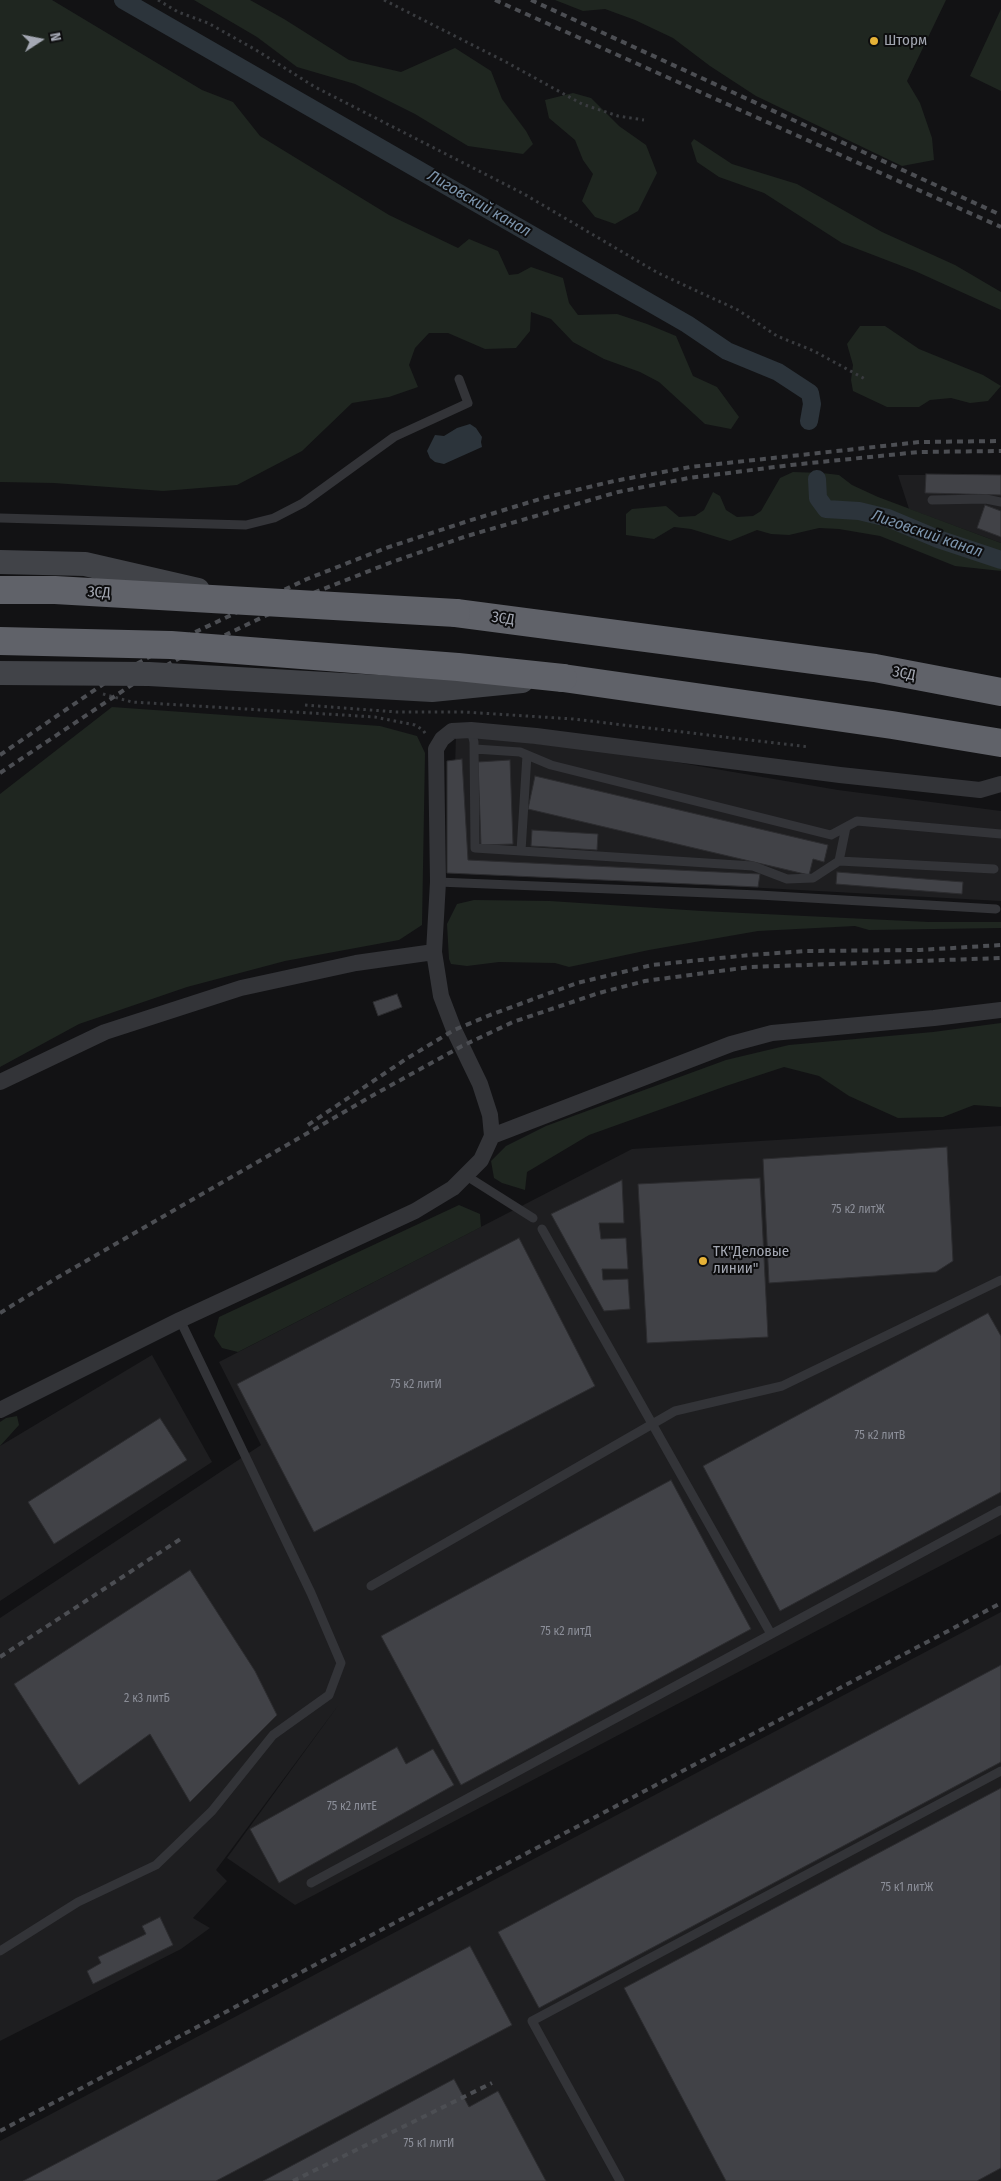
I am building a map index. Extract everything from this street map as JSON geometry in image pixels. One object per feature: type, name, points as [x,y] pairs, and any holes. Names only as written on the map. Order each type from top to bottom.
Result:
[{"type":"highway","name":"ЗСД","points":[[0,590],[55,590],[456,612],[875,668],[1001,692]]},
{"type":"highway","points":[[0,641],[171,645],[458,667],[563,678],[892,725],[1001,743]]},
{"type":"main road","points":[[0,562],[85,564],[241,600]]},
{"type":"main road","points":[[0,673],[149,674],[432,690],[563,678]]},
{"type":"street","points":[[0,1410],[180,1320],[415,1212],[453,1188],[481,1160],[492,1136],[490,1115],[480,1084],[454,1030],[441,996],[434,952],[438,882],[436,749],[442,739],[452,731],[471,730],[980,790],[1001,784]]},
{"type":"street","points":[[0,1082],[105,1032],[241,988],[356,962],[434,952]]},
{"type":"street","points":[[492,1136],[731,1044],[772,1033],[1001,1010]]},
{"type":"lane","points":[[0,518],[246,525],[274,518],[303,503],[394,438],[468,404],[458,379]]},
{"type":"lane","points":[[932,500],[986,499],[1001,502]]},
{"type":"lane","points":[[471,730],[475,749],[476,848],[753,866],[788,879],[813,878],[839,861],[994,869]]},
{"type":"lane","points":[[475,749],[520,752],[551,765],[831,836],[857,821],[1001,834]]},
{"type":"lane","points":[[521,851],[527,755]]},
{"type":"lane","points":[[839,861],[846,827]]},
{"type":"lane","points":[[438,882],[750,895],[996,909]]},
{"type":"lane","points":[[465,1175],[533,1218]]},
{"type":"lane","points":[[542,1229],[653,1423],[770,1634]]},
{"type":"lane","points":[[370,1586],[676,1411],[782,1386],[1001,1280]]},
{"type":"lane","points":[[0,1951],[78,1902],[156,1865],[212,1810],[273,1735],[329,1695],[341,1663],[311,1593],[180,1320]]},
{"type":"lane","points":[[311,1883],[1001,1510]]},
{"type":"lane","points":[[620,2181],[532,2021],[1001,1771]]},
{"type":"path","points":[[158,0],[178,12],[208,23],[315,87],[524,194],[658,273],[738,310],[777,336],[814,351],[865,379]]},
{"type":"path","points":[[384,0],[506,62],[582,104],[618,116],[644,120]]},
{"type":"path","points":[[97,691],[116,692]]},
{"type":"path","points":[[132,702],[375,716],[415,725],[423,730],[436,749]]},
{"type":"path","points":[[302,705],[397,712],[464,712],[573,719],[809,747]]},
{"type":"shaded area","points":[[0,0],[52,0],[202,90],[233,102],[260,136],[389,215],[458,248],[469,239],[498,251],[509,275],[518,274],[531,267],[563,278],[569,303],[578,315],[617,314],[676,336],[693,376],[717,387],[739,417],[731,429],[705,424],[659,382],[640,372],[604,359],[573,342],[551,319],[531,312],[530,331],[516,348],[485,349],[448,333],[429,333],[415,348],[409,365],[418,387],[389,397],[352,403],[302,451],[237,485],[163,491],[54,483],[0,482]]},
{"type":"shaded area","points":[[194,0],[250,0],[349,60],[401,72],[455,48],[491,71],[502,99],[526,131],[533,144],[523,154],[468,146],[415,114],[355,84],[297,67],[257,37]]},
{"type":"shaded area","points":[[555,0],[946,0],[907,81],[920,103],[932,138],[934,160],[902,166],[756,96],[710,66],[673,38],[635,20],[605,9],[583,11]]},
{"type":"shaded area","points":[[1001,9],[1001,91],[970,76]]},
{"type":"shaded area","points":[[573,93],[591,98],[619,126],[646,145],[657,173],[638,211],[615,224],[595,217],[582,201],[593,174],[583,160],[575,140],[549,118],[545,100]]},
{"type":"shaded area","points":[[694,139],[732,164],[797,184],[882,232],[955,265],[1001,292],[1001,310],[915,271],[842,243],[764,193],[719,177],[697,162],[691,143]]},
{"type":"shaded area","points":[[860,326],[885,326],[919,349],[983,375],[1001,386],[988,401],[970,403],[951,398],[930,400],[919,407],[887,407],[853,391],[851,380],[853,365],[847,344]]},
{"type":"shaded area","points":[[470,424],[476,428],[482,437],[482,447],[444,464],[435,462],[430,458],[427,451],[435,435],[444,436],[457,428]]},
{"type":"shaded area","points":[[793,472],[839,475],[852,485],[878,497],[1001,543],[1001,571],[955,566],[880,536],[839,529],[819,528],[789,535],[771,534],[757,530],[730,541],[691,529],[674,527],[654,539],[626,535],[626,514],[632,509],[666,506],[679,517],[695,516],[704,510],[713,492],[720,496],[726,510],[737,517],[753,516],[761,511],[780,478]]},
{"type":"shaded area","points":[[898,475],[1001,475],[1001,543],[909,509]]},
{"type":"shaded area","points":[[112,707],[380,726],[417,736],[425,753],[422,925],[399,940],[285,961],[187,987],[79,1024],[0,1067],[0,794]]},
{"type":"shaded area","points":[[456,734],[640,756],[838,790],[1001,811],[1001,901],[452,871]]},
{"type":"shaded area","points":[[474,900],[550,901],[702,911],[929,922],[1001,922],[1001,928],[869,930],[855,926],[758,931],[649,950],[569,967],[555,963],[499,962],[467,966],[451,964],[447,924],[457,904]]},
{"type":"shaded area","points":[[1001,1023],[1001,1107],[974,1105],[943,1117],[898,1118],[849,1096],[819,1076],[784,1067],[589,1135],[527,1172],[525,1190],[502,1183],[494,1178],[491,1161],[506,1146],[546,1126],[726,1060],[789,1045],[933,1032]]},
{"type":"shaded area","points":[[1001,1126],[1001,1534],[295,1905],[227,1858],[340,1703],[216,1870],[227,1881],[193,1918],[210,1928],[181,1949],[0,2041],[0,1618],[261,1445],[219,1362],[632,1149]]},
{"type":"shaded area","points":[[459,1205],[480,1214],[481,1227],[238,1352],[222,1348],[214,1336],[219,1317]]},
{"type":"shaded area","points":[[152,1355],[212,1462],[0,1601],[0,1446]]},
{"type":"shaded area","points":[[17,1416],[19,1425],[0,1446],[0,1422],[6,1418]]},
{"type":"shaded area","points":[[1001,1612],[1001,2181],[0,2181],[0,2141]]},
{"type":"building","points":[[926,474],[1001,475],[1001,495],[925,493]]},
{"type":"building","points":[[985,505],[1001,511],[1001,537],[977,528]]},
{"type":"building","points":[[462,759],[468,860],[760,874],[758,887],[447,873],[447,761]]},
{"type":"building","points":[[510,760],[513,844],[481,845],[478,762]]},
{"type":"building","points":[[535,776],[828,845],[824,862],[813,859],[809,875],[528,809]]},
{"type":"building","points":[[532,830],[598,834],[597,850],[531,846]]},
{"type":"building","points":[[837,872],[963,882],[962,894],[836,884]]},
{"type":"building","points":[[397,994],[402,1007],[378,1016],[373,1002]]},
{"type":"building","points":[[947,1147],[953,1261],[936,1272],[769,1283],[763,1159]]},
{"type":"building","name":"ТК\"Деловые линии\"","points":[[760,1178],[768,1337],[647,1343],[638,1184]]},
{"type":"building","points":[[622,1180],[624,1223],[599,1223],[601,1239],[626,1238],[628,1269],[602,1269],[603,1280],[628,1279],[630,1309],[604,1311],[551,1214]]},
{"type":"building","points":[[519,1238],[595,1386],[314,1532],[237,1384]]},
{"type":"building","points":[[988,1313],[1001,1336],[1001,1492],[780,1611],[703,1466]]},
{"type":"building","points":[[160,1418],[187,1460],[54,1544],[28,1502]]},
{"type":"building","points":[[671,1480],[751,1629],[461,1785],[381,1636]]},
{"type":"building","points":[[190,1570],[255,1671],[277,1715],[190,1802],[150,1734],[79,1785],[14,1684]]},
{"type":"building","points":[[1001,1665],[1001,1762],[539,2008],[498,1932]]},
{"type":"building","points":[[397,1747],[406,1764],[433,1749],[454,1785],[279,1883],[250,1829]]},
{"type":"building","points":[[1001,1788],[1001,2168],[977,2181],[726,2181],[624,1988]]},
{"type":"building","points":[[160,1917],[173,1945],[93,1984],[87,1971],[101,1963],[98,1957],[146,1934],[142,1926]]},
{"type":"building","points":[[470,1946],[512,2025],[216,2181],[23,2181]]},
{"type":"building","points":[[454,2079],[469,2107],[498,2091],[546,2181],[263,2181]]},
{"type":"waterway","name":"Лиговский канал","points":[[123,0],[687,324],[727,351],[778,372],[810,393],[812,404],[809,421]]},
{"type":"waterway","name":"Лиговский канал","points":[[817,479],[818,498],[826,509],[859,511],[888,518],[938,539],[1001,560]]},
{"type":"railway","points":[[495,0],[1001,227]]},
{"type":"railway","points":[[531,0],[1001,215]]},
{"type":"railway","points":[[0,755],[115,676],[185,637],[307,579],[386,548],[465,522],[543,498],[614,481],[690,467],[920,442],[1001,441]]},
{"type":"railway","points":[[0,773],[133,684],[194,650],[313,593],[392,562],[467,536],[618,492],[689,478],[919,452],[1001,451]]},
{"type":"railway","points":[[308,1125],[406,1059],[454,1030],[577,983],[652,965],[750,955],[807,951],[920,950],[1001,945]]},
{"type":"railway","points":[[0,1313],[55,1279],[377,1093],[462,1046],[513,1022],[599,993],[645,981],[750,967],[1001,958]]},
{"type":"railway","points":[[0,1657],[182,1538]]},
{"type":"railway","points":[[0,2131],[1001,1603]]},
{"type":"railway","points":[[293,2181],[492,2083]]},
{"type":"place","name":"Шторм","points":[[874,41]]},
{"type":"place","name":"ТК\"Деловые линии\"","points":[[703,1261]]}]
